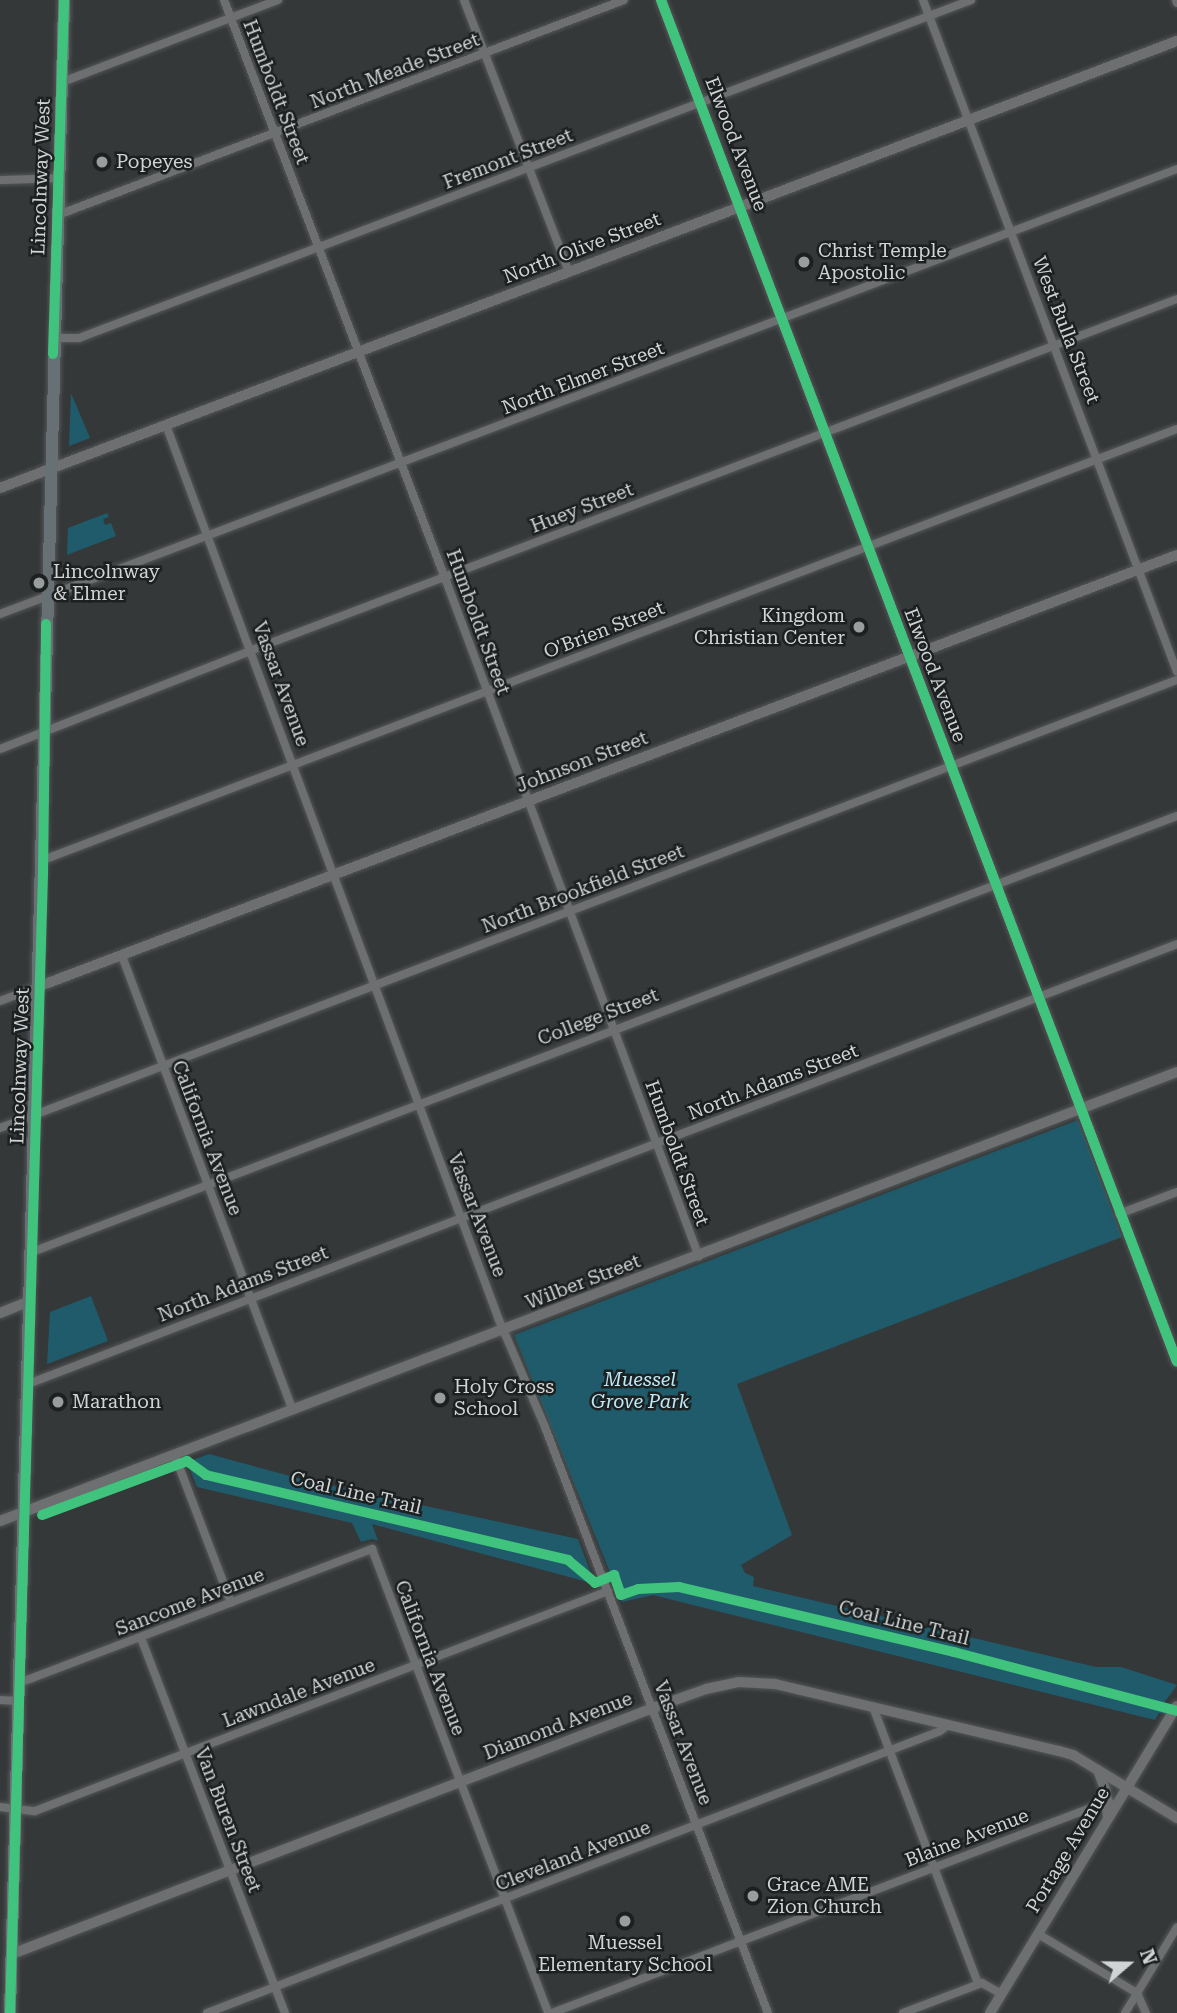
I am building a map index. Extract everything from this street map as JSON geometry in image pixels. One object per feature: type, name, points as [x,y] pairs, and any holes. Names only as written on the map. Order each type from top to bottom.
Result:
[{"type":"main road","name":"Lincolnway West","points":[[7,2011],[12,1954],[7,1909],[15,1810],[40,986],[50,469],[64,0]]},
{"type":"main road","name":"Portage Avenue","points":[[990,2013],[1108,1818],[1113,1801],[1127,1787],[1177,1706]]},
{"type":"main road","points":[[1098,1770],[1113,1801]]},
{"type":"street","name":"Humboldt Street","points":[[224,0],[445,577],[699,1256]]},
{"type":"street","points":[[62,82],[278,0]]},
{"type":"street","points":[[464,0],[569,272]]},
{"type":"street","name":"North Meade Street","points":[[58,215],[624,0]]},
{"type":"street","name":"Elwood Avenue","points":[[661,0],[1177,1362]]},
{"type":"street","name":"West Bulla Street","points":[[923,0],[1177,672]]},
{"type":"street","name":"Fremont Street","points":[[54,338],[79,338],[971,0]]},
{"type":"street","name":"North Olive Street","points":[[0,488],[1177,41]]},
{"type":"street","name":"North Elmer Street","points":[[0,614],[1177,169]]},
{"type":"street","points":[[0,180],[59,178]]},
{"type":"street","name":"Huey Street","points":[[0,750],[253,650],[1177,299]]},
{"type":"street","name":"Vassar Avenue","points":[[166,425],[253,650],[373,986],[460,1217],[608,1591],[768,2013]]},
{"type":"street","name":"O'Brien Street","points":[[43,860],[1177,429]]},
{"type":"street","name":"Johnson Street","points":[[0,1002],[1177,555]]},
{"type":"street","name":"North Brookfield Street","points":[[0,1128],[1177,680]]},
{"type":"street","name":"College Street","points":[[32,1252],[1177,816]]},
{"type":"street","name":"North Adams Street","points":[[28,1384],[1177,944]]},
{"type":"street","name":"California Avenue","points":[[122,956],[293,1410]]},
{"type":"street","name":"Wilber Street","points":[[0,1521],[1177,1072]]},
{"type":"street","points":[[1119,1214],[1177,1192]]},
{"type":"street","points":[[0,1312],[30,1300]]},
{"type":"street","points":[[175,1456],[232,1603]]},
{"type":"street","name":"California Avenue","points":[[372,1549],[550,2013]]},
{"type":"street","name":"Sancome Avenue","points":[[19,1684],[372,1549]]},
{"type":"street","name":"Lawndale Avenue","points":[[0,1807],[35,1811],[608,1591]]},
{"type":"street","name":"Van Buren Street","points":[[141,1638],[285,2013]]},
{"type":"street","name":"Diamond Avenue","points":[[12,1954],[653,1708],[723,1684],[754,1681],[1059,1751],[1098,1770],[1177,1818]]},
{"type":"street","points":[[0,1700],[18,1702]]},
{"type":"street","points":[[873,1707],[978,1984]]},
{"type":"street","name":"Cleveland Avenue","points":[[207,2013],[890,1750],[948,1725]]},
{"type":"street","name":"Blaine Avenue","points":[[550,2013],[1113,1801]]},
{"type":"street","points":[[1125,2013],[1177,1927]]},
{"type":"street","points":[[1038,1934],[1137,1993],[1146,2013]]},
{"type":"street","points":[[903,2013],[978,1984],[986,1983],[1002,1994]]},
{"type":"green space","points":[[71,393],[90,438],[69,446]]},
{"type":"green space","points":[[107,513],[109,517],[103,519],[105,525],[111,523],[116,536],[67,555],[68,528]]},
{"type":"green space","name":"Muessel Grove Park","points":[[1078,1120],[1122,1237],[737,1384],[792,1535],[741,1565],[745,1573],[754,1577],[753,1586],[1096,1667],[1121,1667],[1177,1685],[1164,1703],[1177,1706],[1177,1716],[1159,1713],[1155,1720],[653,1595],[622,1602],[514,1335]]},
{"type":"green space","points":[[91,1296],[108,1341],[47,1364],[50,1312]]},
{"type":"green space","points":[[209,1454],[301,1479],[578,1539],[595,1584],[372,1524],[378,1541],[372,1539],[361,1542],[352,1523],[197,1487],[187,1462]]},
{"type":"cycle path","points":[[53,354],[64,0]]},
{"type":"cycle path","points":[[661,0],[1177,1362]]},
{"type":"cycle path","points":[[10,2013],[43,873],[46,624]]},
{"type":"cycle path","name":"Coal Line Trail","points":[[42,1515],[187,1461],[206,1475],[568,1560],[595,1583],[614,1575],[621,1595],[638,1589],[679,1587],[954,1652],[1177,1711]]},
{"type":"place","name":"Popeyes","points":[[102,162]]},
{"type":"place","name":"Christ Temple Apostolic","points":[[804,262]]},
{"type":"place","name":"Lincolnway & Elmer","points":[[39,583]]},
{"type":"place","name":"Kingdom Christian Center","points":[[859,627]]},
{"type":"place","name":"Holy Cross School","points":[[440,1398]]},
{"type":"place","name":"Marathon","points":[[58,1402]]},
{"type":"place","name":"Grace AME Zion Church","points":[[753,1896]]},
{"type":"place","name":"Muessel Elementary School","points":[[625,1921]]}]
